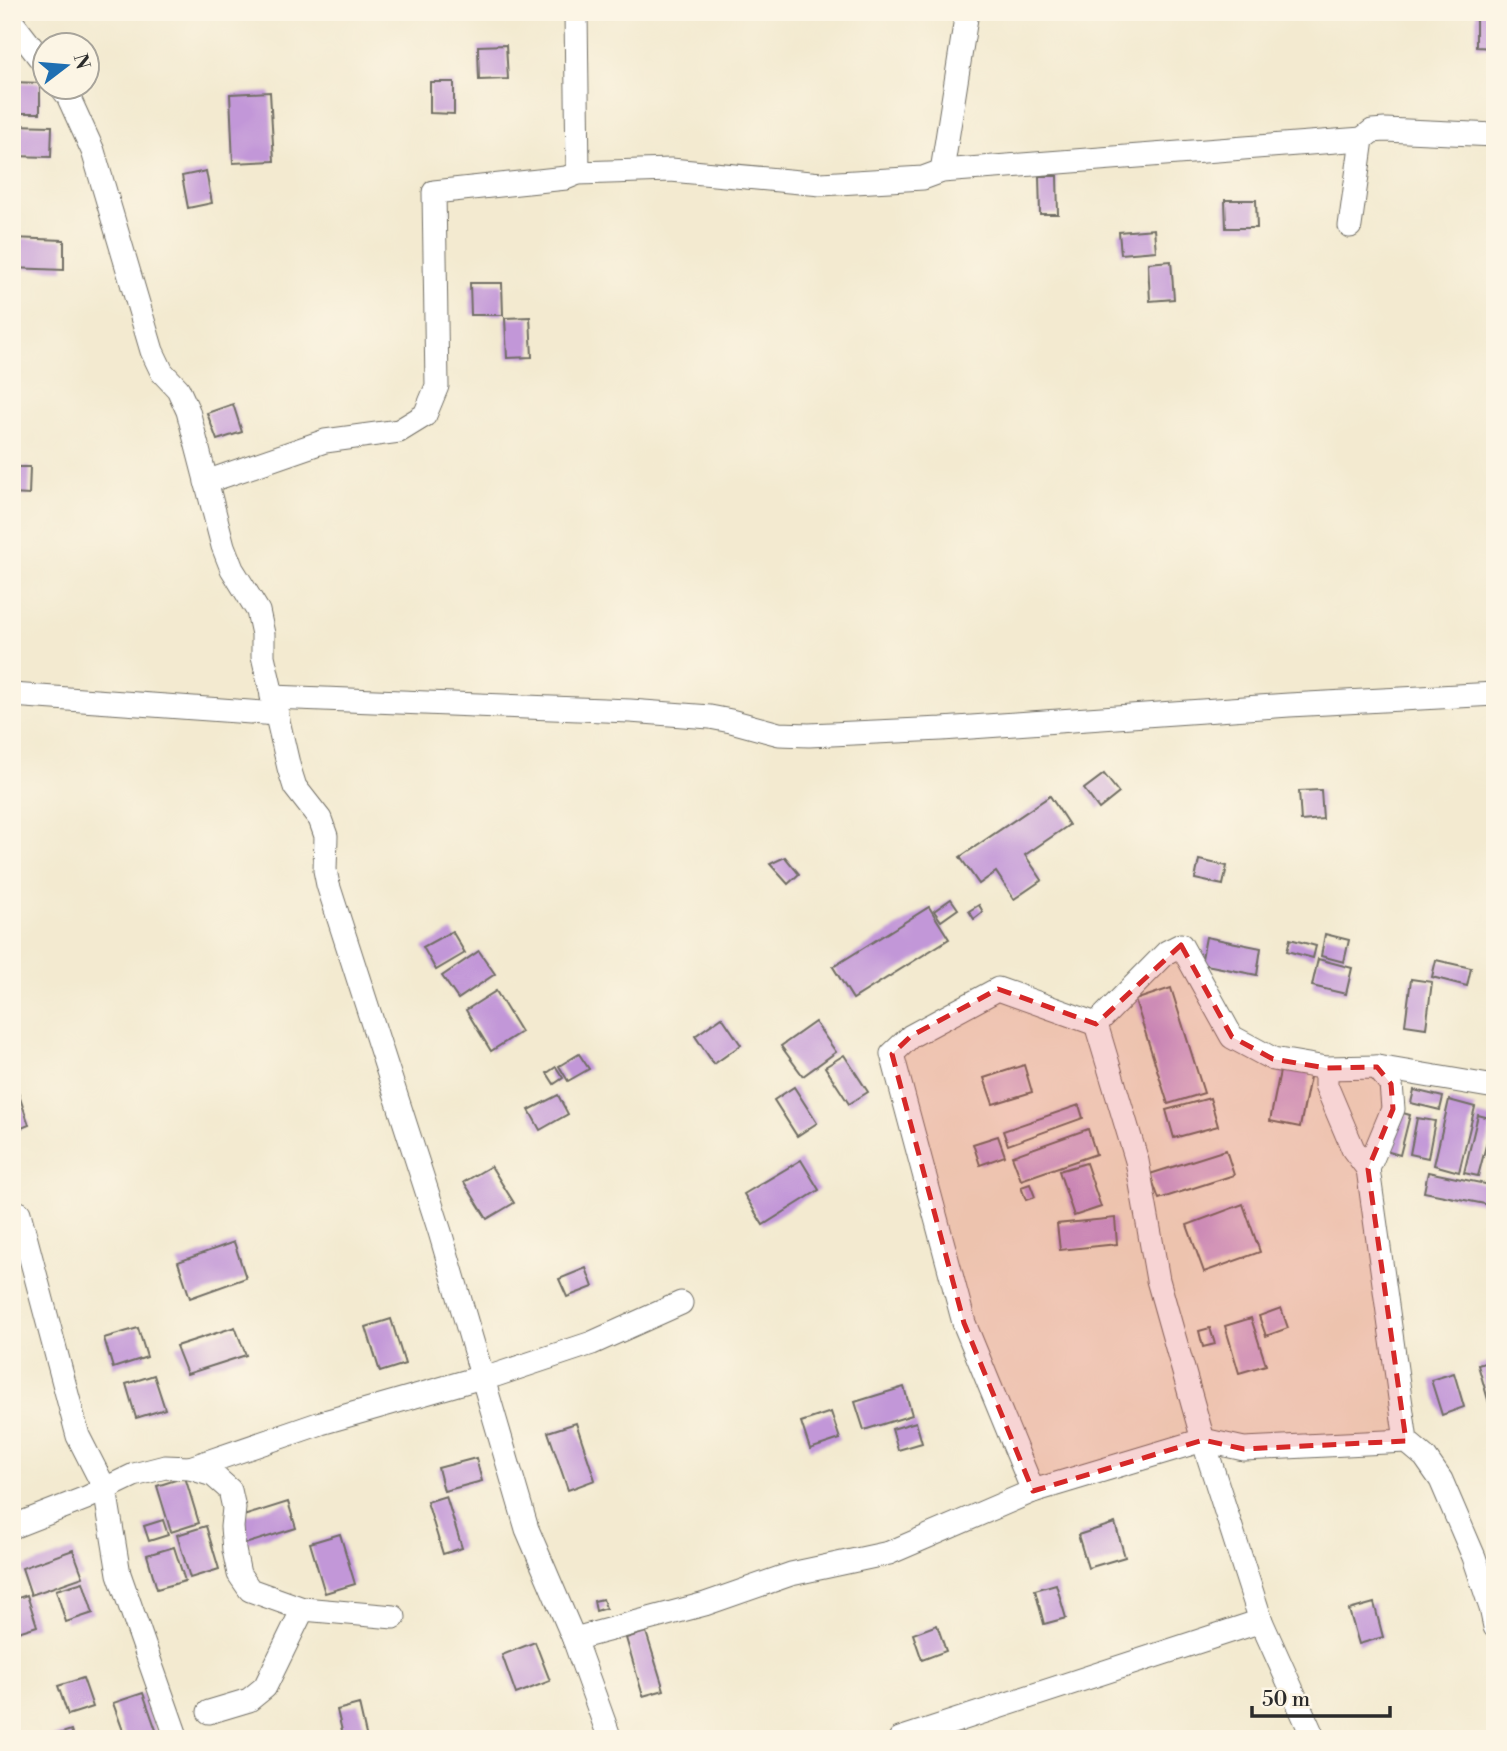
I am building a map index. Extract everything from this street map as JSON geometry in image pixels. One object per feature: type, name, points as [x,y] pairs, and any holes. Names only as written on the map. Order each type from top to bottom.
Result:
[{"type":"street","points":[[576,12],[578,173]]},
{"type":"street","points":[[942,171],[965,12]]},
{"type":"street","points":[[12,22],[30,53]]},
{"type":"street","points":[[71,102],[93,151],[152,351],[162,372],[178,389],[188,411],[223,546],[232,569],[258,611],[263,634],[263,656],[289,768],[295,787],[320,819],[326,836],[324,870],[328,885],[440,1232],[527,1529],[574,1639],[610,1739]]},
{"type":"street","points":[[206,482],[325,440],[399,431],[425,415],[437,386],[434,192],[566,178],[578,173],[671,170],[821,184],[923,178],[942,171],[1362,139],[1372,131],[1385,130],[1495,135]]},
{"type":"street","points":[[1350,226],[1362,139]]},
{"type":"street","points":[[12,695],[275,705],[629,711],[710,717],[731,720],[779,734],[808,735],[1495,694]]},
{"type":"street","points":[[1096,1024],[1167,952],[1181,945],[1232,1037],[1273,1059],[1326,1068],[1377,1067],[1495,1087]]},
{"type":"street","points":[[1033,1491],[964,1323],[892,1054],[911,1036],[998,989],[1096,1024]]},
{"type":"street","points":[[1096,1024],[1137,1161],[1158,1280],[1203,1440],[1261,1621],[1314,1739]]},
{"type":"street","points":[[1368,1169],[1393,1109],[1391,1084],[1377,1067]]},
{"type":"street","points":[[1326,1068],[1326,1085],[1353,1149],[1368,1169],[1406,1441],[1425,1457],[1484,1553],[1495,1627]]},
{"type":"street","points":[[19,1213],[78,1436],[105,1489],[119,1574],[177,1739]]},
{"type":"street","points":[[190,1468],[321,1423],[496,1374],[592,1343],[681,1303]]},
{"type":"street","points":[[574,1639],[705,1604],[791,1574],[889,1553],[1033,1491],[1203,1440],[1244,1448],[1406,1441]]},
{"type":"street","points":[[12,1527],[134,1475],[165,1467],[190,1468],[213,1475],[230,1490],[234,1508],[233,1538],[239,1574],[250,1590],[303,1609],[394,1617]]},
{"type":"street","points":[[209,1712],[249,1700],[265,1687],[303,1609]]},
{"type":"street","points":[[900,1739],[1261,1621]]},
{"type":"highlighted area","points":[[1181,945],[1232,1037],[1273,1059],[1326,1068],[1377,1067],[1391,1084],[1393,1109],[1368,1169],[1406,1441],[1244,1449],[1203,1440],[1033,1491],[964,1323],[892,1054],[911,1036],[998,989],[1096,1024]]},
{"type":"building","points":[[1476,12],[1495,12],[1495,48],[1476,47]]},
{"type":"building","points":[[506,45],[508,79],[479,80],[478,46]]},
{"type":"building","points":[[12,82],[32,83],[32,102],[40,102],[40,113],[12,113]]},
{"type":"building","points":[[430,82],[454,82],[454,114],[430,113]]},
{"type":"building","points":[[270,92],[274,161],[233,163],[230,94]]},
{"type":"building","points":[[13,125],[52,126],[51,157],[12,156]]},
{"type":"building","points":[[206,171],[212,203],[188,208],[182,176]]},
{"type":"building","points":[[1039,176],[1057,176],[1058,214],[1040,214]]},
{"type":"building","points":[[1225,200],[1256,200],[1257,228],[1226,228]]},
{"type":"building","points":[[1154,229],[1156,251],[1121,254],[1119,232]]},
{"type":"building","points":[[12,238],[64,240],[64,270],[12,268]]},
{"type":"building","points":[[1171,261],[1174,299],[1150,301],[1148,263]]},
{"type":"building","points":[[470,283],[502,283],[503,315],[471,315]]},
{"type":"building","points":[[530,317],[532,357],[507,358],[505,318]]},
{"type":"building","points":[[233,404],[242,432],[217,440],[207,413]]},
{"type":"building","points":[[12,467],[30,467],[29,495],[12,494]]},
{"type":"building","points":[[1104,774],[1119,793],[1099,809],[1084,789]]},
{"type":"building","points":[[1321,790],[1323,819],[1301,821],[1299,791]]},
{"type":"building","points":[[1050,796],[1069,825],[1025,855],[1042,880],[1014,899],[996,872],[979,884],[960,857]]},
{"type":"building","points":[[785,857],[799,874],[788,884],[770,864]]},
{"type":"building","points":[[1199,860],[1227,866],[1223,885],[1195,879]]},
{"type":"building","points":[[951,899],[958,909],[941,921],[934,911]]},
{"type":"building","points":[[979,905],[983,912],[974,919],[969,911]]},
{"type":"building","points":[[929,907],[949,939],[853,999],[833,967]]},
{"type":"building","points":[[452,931],[465,953],[436,970],[423,947]]},
{"type":"building","points":[[1325,934],[1349,940],[1344,962],[1321,956]]},
{"type":"building","points":[[1206,937],[1261,948],[1257,975],[1201,964]]},
{"type":"building","points":[[1290,939],[1316,946],[1313,958],[1287,951]]},
{"type":"building","points":[[479,951],[495,974],[458,999],[442,976]]},
{"type":"building","points":[[1318,959],[1352,968],[1346,994],[1312,986]]},
{"type":"building","points":[[1436,960],[1471,968],[1467,986],[1432,977]]},
{"type":"building","points":[[1411,979],[1432,982],[1426,1028],[1405,1025]]},
{"type":"building","points":[[1171,988],[1204,1093],[1168,1104],[1135,1000]]},
{"type":"building","points":[[496,991],[521,1032],[491,1051],[466,1010]]},
{"type":"building","points":[[722,1017],[741,1045],[714,1064],[695,1036]]},
{"type":"building","points":[[815,1022],[836,1052],[803,1076],[781,1046]]},
{"type":"building","points":[[579,1054],[589,1069],[568,1081],[559,1066]]},
{"type":"building","points":[[844,1055],[868,1092],[849,1104],[825,1067]]},
{"type":"building","points":[[1024,1065],[1032,1092],[993,1104],[984,1078]]},
{"type":"building","points":[[1281,1066],[1311,1072],[1300,1127],[1270,1121]]},
{"type":"building","points":[[556,1067],[563,1078],[554,1084],[547,1073]]},
{"type":"building","points":[[794,1087],[817,1123],[797,1136],[774,1100]]},
{"type":"building","points":[[1414,1090],[1443,1097],[1440,1110],[1411,1103]]},
{"type":"building","points":[[18,1092],[29,1125],[12,1132],[12,1094]]},
{"type":"building","points":[[558,1095],[568,1114],[540,1130],[529,1110]]},
{"type":"building","points":[[1210,1098],[1218,1126],[1174,1138],[1166,1110]]},
{"type":"building","points":[[1449,1100],[1475,1107],[1459,1172],[1434,1165]]},
{"type":"building","points":[[1079,1105],[1083,1118],[1008,1145],[1003,1131]]},
{"type":"building","points":[[1392,1110],[1410,1115],[1400,1155],[1382,1150]]},
{"type":"building","points":[[1478,1115],[1493,1119],[1478,1176],[1464,1173]]},
{"type":"building","points":[[1417,1118],[1435,1121],[1428,1158],[1410,1154]]},
{"type":"building","points":[[1088,1129],[1096,1154],[1021,1180],[1012,1156]]},
{"type":"building","points":[[998,1136],[1005,1156],[980,1165],[973,1144]]},
{"type":"building","points":[[1226,1150],[1234,1175],[1159,1199],[1150,1174]]},
{"type":"building","points":[[801,1160],[819,1190],[763,1225],[744,1194]]},
{"type":"building","points":[[1086,1163],[1101,1207],[1074,1216],[1059,1171]]},
{"type":"building","points":[[491,1166],[514,1203],[487,1219],[464,1182]]},
{"type":"building","points":[[1428,1172],[1495,1186],[1495,1206],[1424,1192]]},
{"type":"building","points":[[1030,1184],[1035,1197],[1026,1200],[1021,1187]]},
{"type":"building","points":[[1243,1204],[1260,1252],[1204,1272],[1187,1225]]},
{"type":"building","points":[[1115,1218],[1117,1244],[1060,1250],[1057,1224]]},
{"type":"building","points":[[234,1242],[246,1278],[190,1298],[178,1262]]},
{"type":"building","points":[[586,1268],[593,1287],[567,1297],[559,1279]]},
{"type":"building","points":[[1281,1308],[1288,1328],[1266,1336],[1259,1316]]},
{"type":"building","points":[[1251,1318],[1266,1365],[1239,1373],[1225,1326]]},
{"type":"building","points":[[391,1319],[405,1364],[380,1372],[366,1327]]},
{"type":"building","points":[[235,1327],[246,1355],[187,1374],[176,1346]]},
{"type":"building","points":[[138,1328],[147,1357],[113,1368],[104,1338]]},
{"type":"building","points":[[1210,1328],[1215,1344],[1203,1347],[1199,1331]]},
{"type":"building","points":[[1495,1360],[1495,1402],[1489,1403],[1478,1365]]},
{"type":"building","points":[[1454,1373],[1464,1407],[1442,1415],[1431,1380]]},
{"type":"building","points":[[154,1375],[165,1409],[136,1418],[126,1384]]},
{"type":"building","points":[[904,1387],[912,1415],[864,1430],[855,1402]]},
{"type":"building","points":[[831,1412],[840,1439],[810,1449],[801,1422]]},
{"type":"building","points":[[916,1422],[922,1443],[898,1450],[892,1429]]},
{"type":"building","points":[[576,1423],[595,1480],[568,1490],[548,1432]]},
{"type":"building","points":[[476,1458],[482,1481],[444,1491],[438,1468]]},
{"type":"building","points":[[185,1477],[199,1523],[171,1532],[157,1486]]},
{"type":"building","points":[[446,1496],[462,1548],[443,1554],[427,1502]]},
{"type":"building","points":[[288,1502],[296,1528],[242,1545],[234,1519]]},
{"type":"building","points":[[163,1520],[168,1535],[149,1541],[144,1526]]},
{"type":"building","points":[[1115,1523],[1125,1557],[1088,1568],[1078,1535]]},
{"type":"building","points":[[206,1526],[219,1569],[190,1578],[177,1535]]},
{"type":"building","points":[[340,1534],[355,1584],[325,1593],[310,1543]]},
{"type":"building","points":[[174,1547],[185,1581],[157,1589],[147,1555]]},
{"type":"building","points":[[73,1550],[83,1577],[31,1595],[22,1568]]},
{"type":"building","points":[[83,1582],[93,1613],[66,1622],[56,1590]]},
{"type":"building","points":[[1056,1584],[1066,1618],[1044,1624],[1035,1590]]},
{"type":"building","points":[[27,1595],[37,1626],[12,1634],[12,1600]]},
{"type":"building","points":[[603,1599],[606,1608],[596,1611],[594,1601]]},
{"type":"building","points":[[1374,1603],[1383,1637],[1359,1644],[1349,1610]]},
{"type":"building","points":[[937,1625],[946,1651],[922,1660],[913,1634]]},
{"type":"building","points":[[646,1632],[664,1690],[643,1696],[626,1638]]},
{"type":"building","points":[[535,1642],[550,1681],[516,1694],[502,1655]]},
{"type":"building","points":[[83,1678],[93,1707],[68,1715],[58,1686]]},
{"type":"building","points":[[143,1693],[157,1733],[141,1739],[126,1739],[113,1703]]},
{"type":"building","points":[[359,1704],[367,1739],[344,1739],[337,1710]]},
{"type":"building","points":[[71,1730],[74,1739],[47,1739],[47,1738]]}]
